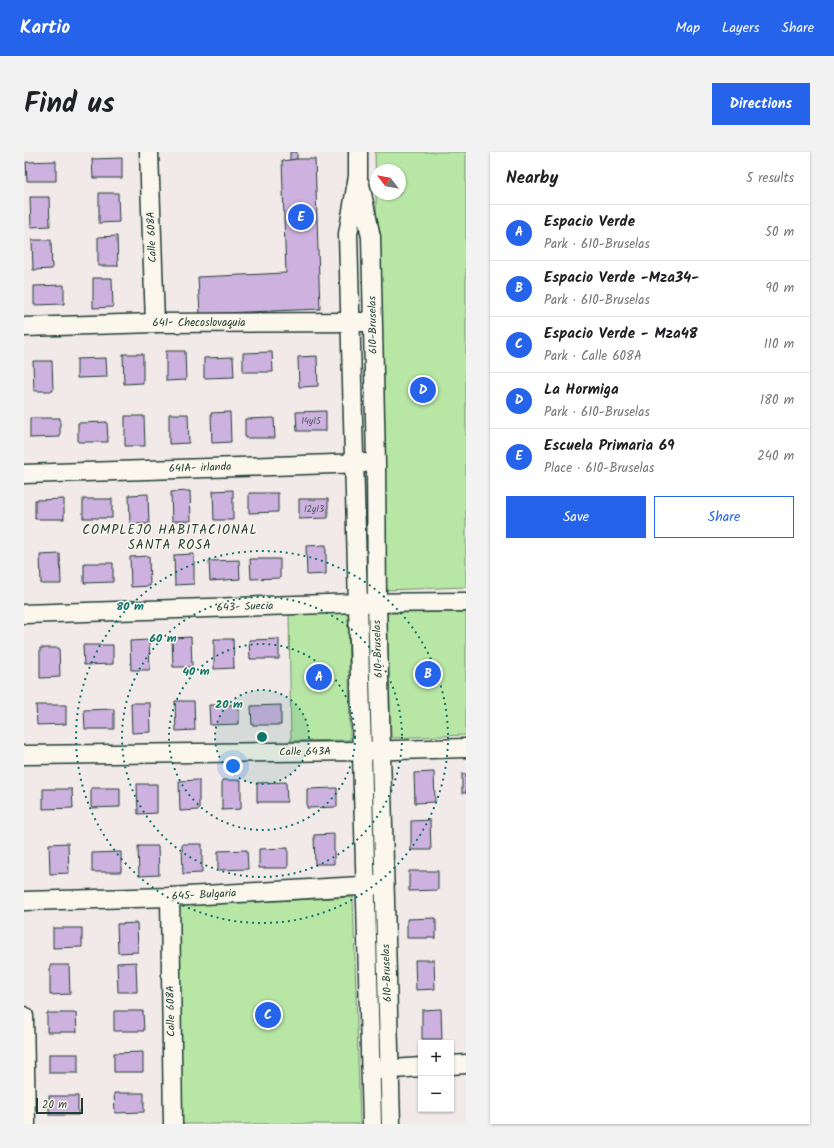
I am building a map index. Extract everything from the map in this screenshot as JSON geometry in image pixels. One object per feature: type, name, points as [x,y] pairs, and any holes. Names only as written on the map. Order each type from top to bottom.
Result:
[{"type":"street","name":"Calle 608A","points":[[149,152],[155,323]]},
{"type":"street","name":"610-Bruselas","points":[[358,152],[358,176],[348,234],[372,1124]]},
{"type":"street","name":"610-Bruselas","points":[[358,176],[371,237],[376,463],[376,604],[392,1124]]},
{"type":"street","name":"641- Checoslovaquia","points":[[24,327],[155,323],[373,322]]},
{"type":"street","name":"641A- irlanda","points":[[24,474],[376,463]]},
{"type":"street","name":"643- Suecia","points":[[24,614],[358,603],[466,602]]},
{"type":"street","name":"Calle 643A","points":[[24,755],[362,751],[466,748]]},
{"type":"street","name":"645- Bulgaria","points":[[24,901],[170,897],[384,884]]},
{"type":"street","name":"Calle 608A","points":[[170,897],[173,1124]]},
{"type":"street","points":[[24,1016],[26,1124]]},
{"type":"street","points":[[454,1065],[466,1064]]},
{"type":"street","points":[[370,1070],[418,1067]]},
{"type":"green space","points":[[375,152],[466,152],[466,587],[385,590],[376,200],[406,200],[406,164],[375,164]]},
{"type":"green space","points":[[348,612],[350,740],[291,741],[289,615]]},
{"type":"green space","points":[[466,612],[466,735],[391,738],[387,613]]},
{"type":"green space","points":[[353,897],[360,1124],[181,1124],[179,906]]},
{"type":"building","points":[[290,152],[297,152],[297,159],[290,160]]},
{"type":"building","points":[[122,158],[122,178],[93,178],[92,159]]},
{"type":"building","points":[[315,159],[320,309],[200,314],[198,277],[286,273],[282,161]]},
{"type":"building","points":[[56,161],[56,181],[27,181],[26,162]]},
{"type":"building","points":[[99,193],[118,193],[119,222],[99,223]]},
{"type":"building","points":[[30,197],[49,197],[50,226],[31,227]]},
{"type":"building","points":[[117,236],[118,266],[98,266],[98,237]]},
{"type":"building","points":[[32,240],[51,240],[52,269],[33,270]]},
{"type":"building","points":[[93,278],[112,278],[113,307],[93,308]]},
{"type":"building","points":[[64,285],[64,304],[34,305],[34,286]]},
{"type":"building","points":[[166,351],[185,351],[186,380],[166,381]]},
{"type":"building","points":[[272,352],[273,372],[243,372],[243,353]]},
{"type":"building","points":[[123,354],[143,354],[143,383],[124,384]]},
{"type":"building","points":[[317,356],[318,386],[299,387],[298,357]]},
{"type":"building","points":[[233,357],[234,377],[204,378],[204,358]]},
{"type":"building","points":[[106,358],[107,377],[77,378],[77,359]]},
{"type":"building","points":[[33,361],[52,361],[53,391],[34,391]]},
{"type":"building","points":[[326,411],[326,431],[297,431],[296,412]]},
{"type":"building","points":[[230,412],[231,442],[212,443],[211,413]]},
{"type":"building","points":[[169,414],[188,414],[189,443],[169,444]]},
{"type":"building","points":[[125,416],[144,416],[145,446],[125,446]]},
{"type":"building","points":[[30,418],[60,418],[60,437],[30,438]]},
{"type":"building","points":[[274,418],[275,438],[245,438],[245,419]]},
{"type":"building","points":[[107,422],[108,442],[78,442],[78,423]]},
{"type":"building","points":[[233,490],[233,520],[214,520],[213,491]]},
{"type":"building","points":[[190,491],[191,521],[172,521],[171,492]]},
{"type":"building","points":[[249,493],[278,493],[278,512],[249,513]]},
{"type":"building","points":[[148,494],[149,524],[130,524],[129,495]]},
{"type":"building","points":[[64,499],[64,519],[35,519],[35,500]]},
{"type":"building","points":[[83,499],[112,499],[112,518],[83,518]]},
{"type":"building","points":[[299,499],[328,499],[328,518],[299,519]]},
{"type":"building","points":[[326,545],[326,574],[307,575],[306,546]]},
{"type":"building","points":[[60,554],[61,584],[41,584],[40,555]]},
{"type":"building","points":[[194,554],[194,584],[175,585],[174,555]]},
{"type":"building","points":[[149,556],[150,586],[131,587],[130,557]]},
{"type":"building","points":[[250,559],[280,559],[280,578],[251,579]]},
{"type":"building","points":[[239,560],[240,579],[210,581],[209,561]]},
{"type":"building","points":[[84,563],[113,563],[113,582],[84,583]]},
{"type":"building","points":[[191,637],[192,667],[173,667],[172,638]]},
{"type":"building","points":[[214,639],[233,639],[234,668],[214,669]]},
{"type":"building","points":[[279,639],[279,659],[250,659],[249,640]]},
{"type":"building","points":[[149,640],[150,670],[131,670],[130,641]]},
{"type":"building","points":[[83,645],[113,645],[113,664],[84,665]]},
{"type":"building","points":[[40,648],[59,648],[60,677],[40,678]]},
{"type":"building","points":[[175,701],[194,701],[195,730],[176,731]]},
{"type":"building","points":[[131,703],[150,703],[151,732],[132,733]]},
{"type":"building","points":[[36,705],[66,705],[66,724],[37,725]]},
{"type":"building","points":[[209,705],[239,705],[239,724],[210,725]]},
{"type":"building","points":[[281,705],[281,725],[252,725],[251,706]]},
{"type":"building","points":[[114,709],[114,729],[85,729],[84,710]]},
{"type":"building","points":[[434,772],[435,802],[415,803],[414,773]]},
{"type":"building","points":[[462,774],[466,774],[466,793],[462,793]]},
{"type":"building","points":[[199,780],[199,810],[180,811],[179,781]]},
{"type":"building","points":[[222,780],[241,780],[241,809],[222,810]]},
{"type":"building","points":[[286,782],[287,802],[257,802],[257,783]]},
{"type":"building","points":[[137,784],[157,784],[157,813],[138,814]]},
{"type":"building","points":[[91,788],[120,788],[120,807],[91,808]]},
{"type":"building","points":[[337,788],[337,807],[307,808],[307,789]]},
{"type":"building","points":[[43,789],[72,789],[73,808],[43,809]]},
{"type":"building","points":[[430,820],[431,850],[411,850],[411,821]]},
{"type":"building","points":[[334,834],[334,864],[315,864],[314,835]]},
{"type":"building","points":[[68,843],[69,873],[50,874],[49,844]]},
{"type":"building","points":[[182,844],[202,844],[202,873],[183,874]]},
{"type":"building","points":[[138,846],[158,846],[159,875],[139,876]]},
{"type":"building","points":[[288,848],[288,868],[259,868],[259,849]]},
{"type":"building","points":[[247,850],[248,869],[218,870],[218,851]]},
{"type":"building","points":[[121,852],[121,872],[92,872],[92,853]]},
{"type":"building","points":[[409,871],[438,871],[438,890],[409,891]]},
{"type":"building","points":[[436,918],[436,938],[407,938],[407,919]]},
{"type":"building","points":[[137,923],[138,952],[118,953],[117,924]]},
{"type":"building","points":[[53,928],[82,928],[82,947],[53,948]]},
{"type":"building","points":[[415,960],[434,960],[435,989],[416,990]]},
{"type":"building","points":[[136,962],[137,992],[118,992],[117,963]]},
{"type":"building","points":[[50,965],[69,965],[70,994],[50,995]]},
{"type":"building","points":[[441,1009],[442,1039],[422,1039],[422,1010]]},
{"type":"building","points":[[114,1011],[143,1011],[144,1031],[114,1031]]},
{"type":"building","points":[[47,1013],[76,1013],[77,1032],[47,1032]]},
{"type":"building","points":[[143,1052],[143,1072],[114,1072],[114,1053]]},
{"type":"building","points":[[49,1054],[78,1054],[78,1073],[49,1073]]},
{"type":"building","points":[[114,1093],[144,1093],[144,1112],[115,1113]]},
{"type":"building","points":[[49,1096],[78,1096],[78,1115],[49,1115]]},
{"type":"place","name":"Escuela Primaria 69","points":[[301,217]]},
{"type":"place","name":"La Hormiga","points":[[423,390]]},
{"type":"place","name":"Espacio Verde -Mza34-","points":[[428,674]]},
{"type":"place","name":"Espacio Verde","points":[[319,677]]},
{"type":"place","name":"Espacio Verde - Mza48","points":[[268,1015]]},
{"type":"district","name":"COMPLEJO HABITACIONAL SANTA ROSA","points":[[170,538]]}]
